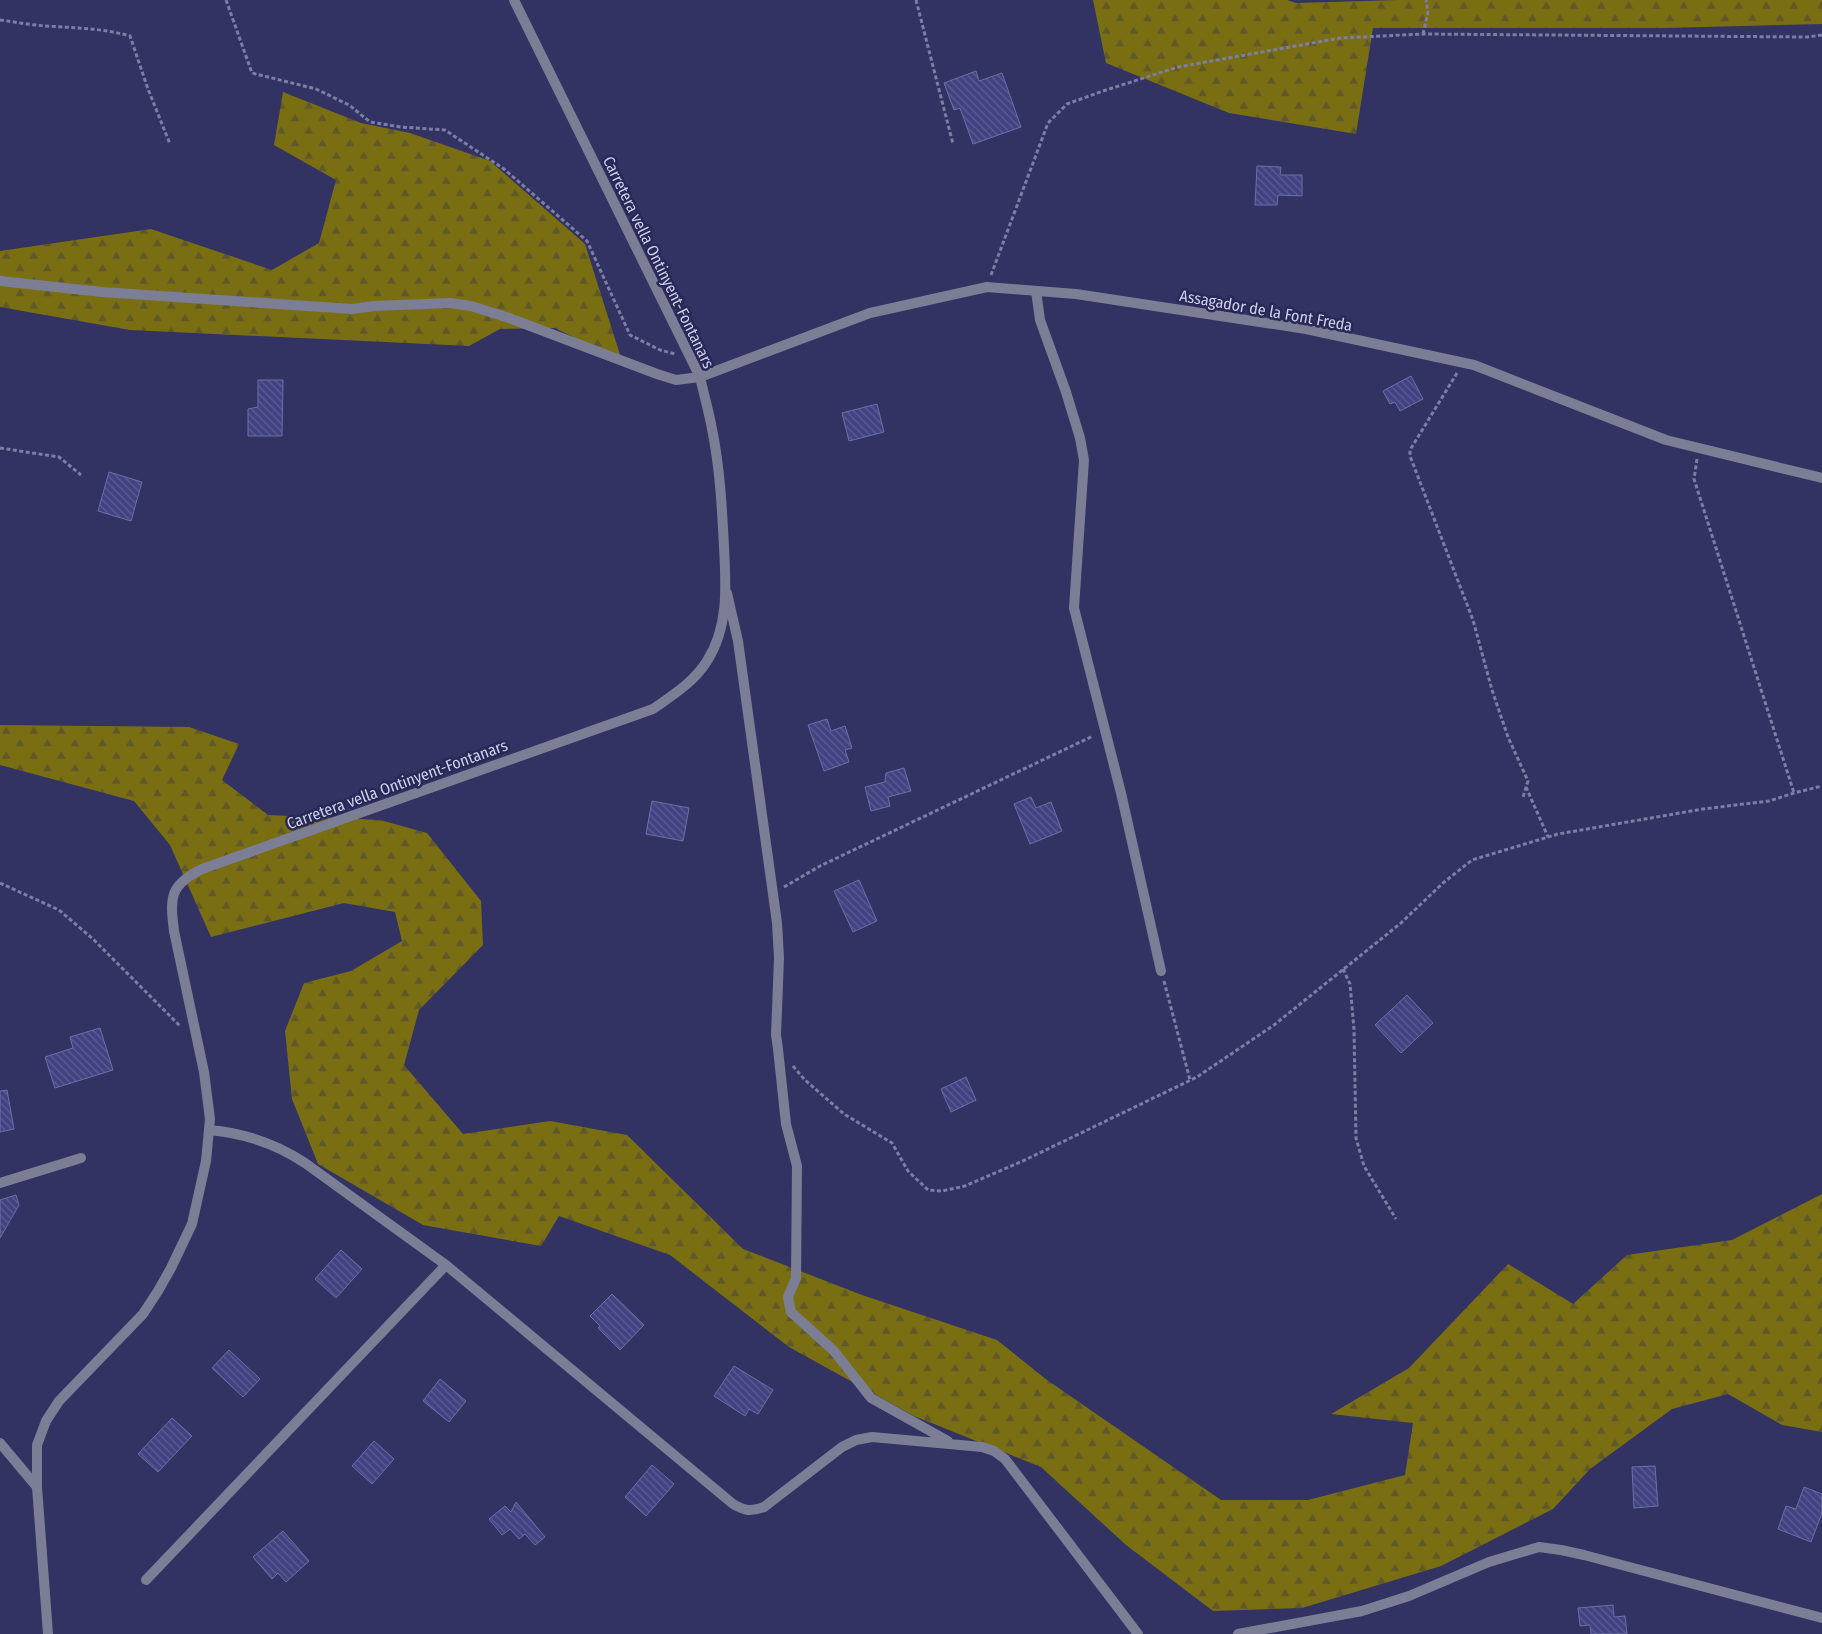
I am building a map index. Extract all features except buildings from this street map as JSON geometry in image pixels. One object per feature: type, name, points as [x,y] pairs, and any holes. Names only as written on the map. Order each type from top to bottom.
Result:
[{"type":"street","name":"Carretera vella Ontinyent-Fontanars","points":[[48,1634],[37,1487],[37,1446],[46,1421],[60,1401],[142,1314],[172,1268],[192,1224],[206,1161],[210,1119],[198,1043],[174,931],[171,907],[175,889],[186,877],[220,863],[653,709],[681,690],[707,662],[716,644],[723,620],[726,588],[721,496],[712,430],[700,377],[514,0]]},
{"type":"street","name":"Assagador de la Font Freda","points":[[0,281],[102,292],[322,307],[352,308],[450,303],[471,306],[510,318],[676,380],[700,377],[870,313],[987,287],[1076,294],[1306,329],[1474,364],[1666,440],[1822,478]]},
{"type":"street","points":[[1036,291],[1040,320],[1066,392],[1080,438],[1084,460],[1074,608],[1121,792],[1161,971]]},
{"type":"street","points":[[726,588],[738,641],[773,894],[779,958],[776,1035],[786,1124],[798,1166],[796,1278],[788,1297],[791,1312],[834,1350],[871,1398],[953,1444]]},
{"type":"street","points":[[209,1130],[240,1134],[262,1140],[286,1150],[446,1265],[733,1504],[744,1510],[754,1511],[764,1507],[842,1447],[856,1440],[872,1437],[953,1444],[982,1447],[994,1452],[1005,1459],[1138,1634]]},
{"type":"street","points":[[0,1183],[81,1158]]},
{"type":"street","points":[[146,1580],[446,1265]]},
{"type":"street","points":[[0,1443],[37,1487]]},
{"type":"street","points":[[1238,1634],[1362,1611],[1409,1596],[1489,1562],[1539,1548],[1584,1555],[1822,1618]]},
{"type":"path","points":[[226,0],[252,72],[316,89],[349,105],[370,122],[444,130],[452,135],[504,169],[586,241],[630,335],[660,350],[690,358]]},
{"type":"path","points":[[916,0],[953,144]]},
{"type":"path","points":[[1423,34],[1428,12],[1426,0]]},
{"type":"path","points":[[0,20],[44,26],[97,29],[130,36],[148,89],[170,144]]},
{"type":"path","points":[[987,287],[1048,123],[1068,104],[1178,67],[1340,38],[1423,34],[1807,38],[1822,35]]},
{"type":"path","points":[[1464,362],[1410,450],[1410,456],[1473,620],[1492,690],[1508,737],[1528,781],[1524,797]]},
{"type":"path","points":[[0,448],[58,457],[81,475]]},
{"type":"path","points":[[1698,448],[1694,479],[1794,792]]},
{"type":"path","points":[[773,894],[820,866],[1105,730]]},
{"type":"path","points":[[778,1049],[805,1080],[844,1114],[892,1143],[908,1171],[928,1190],[942,1191],[965,1186],[1026,1160],[1190,1080],[1274,1025],[1401,923],[1443,883],[1472,860],[1548,837],[1702,809],[1769,801],[1794,792],[1822,786]]},
{"type":"path","points":[[1526,787],[1548,837]]},
{"type":"path","points":[[0,883],[59,910],[93,939],[198,1043]]},
{"type":"path","points":[[1343,969],[1350,984],[1354,1029],[1356,1138],[1364,1166],[1396,1219]]},
{"type":"path","points":[[1161,971],[1190,1080]]},
{"type":"green space","points":[[1093,0],[1287,0],[1296,3],[1398,0],[1822,0],[1822,24],[1665,28],[1373,28],[1356,134],[1229,113],[1106,63]]},
{"type":"green space","points":[[283,92],[361,123],[410,133],[490,161],[585,244],[622,361],[555,328],[500,329],[469,346],[130,330],[0,307],[0,251],[151,229],[272,270],[319,243],[336,180],[274,145]]},
{"type":"green space","points":[[0,725],[189,727],[239,744],[222,780],[268,815],[380,820],[427,833],[481,901],[483,945],[419,1010],[404,1065],[463,1134],[550,1121],[627,1135],[743,1249],[862,1295],[997,1340],[1047,1380],[1221,1500],[1308,1500],[1405,1475],[1413,1423],[1331,1414],[1409,1368],[1508,1264],[1573,1304],[1627,1255],[1732,1240],[1822,1194],[1822,1432],[1782,1425],[1728,1394],[1672,1409],[1590,1469],[1553,1509],[1441,1566],[1302,1608],[1213,1611],[1126,1545],[1041,1467],[914,1416],[789,1347],[670,1255],[559,1216],[541,1246],[423,1225],[318,1164],[292,1099],[285,1031],[304,983],[351,971],[402,941],[395,912],[344,903],[211,937],[170,845],[134,801],[0,765]]}]
